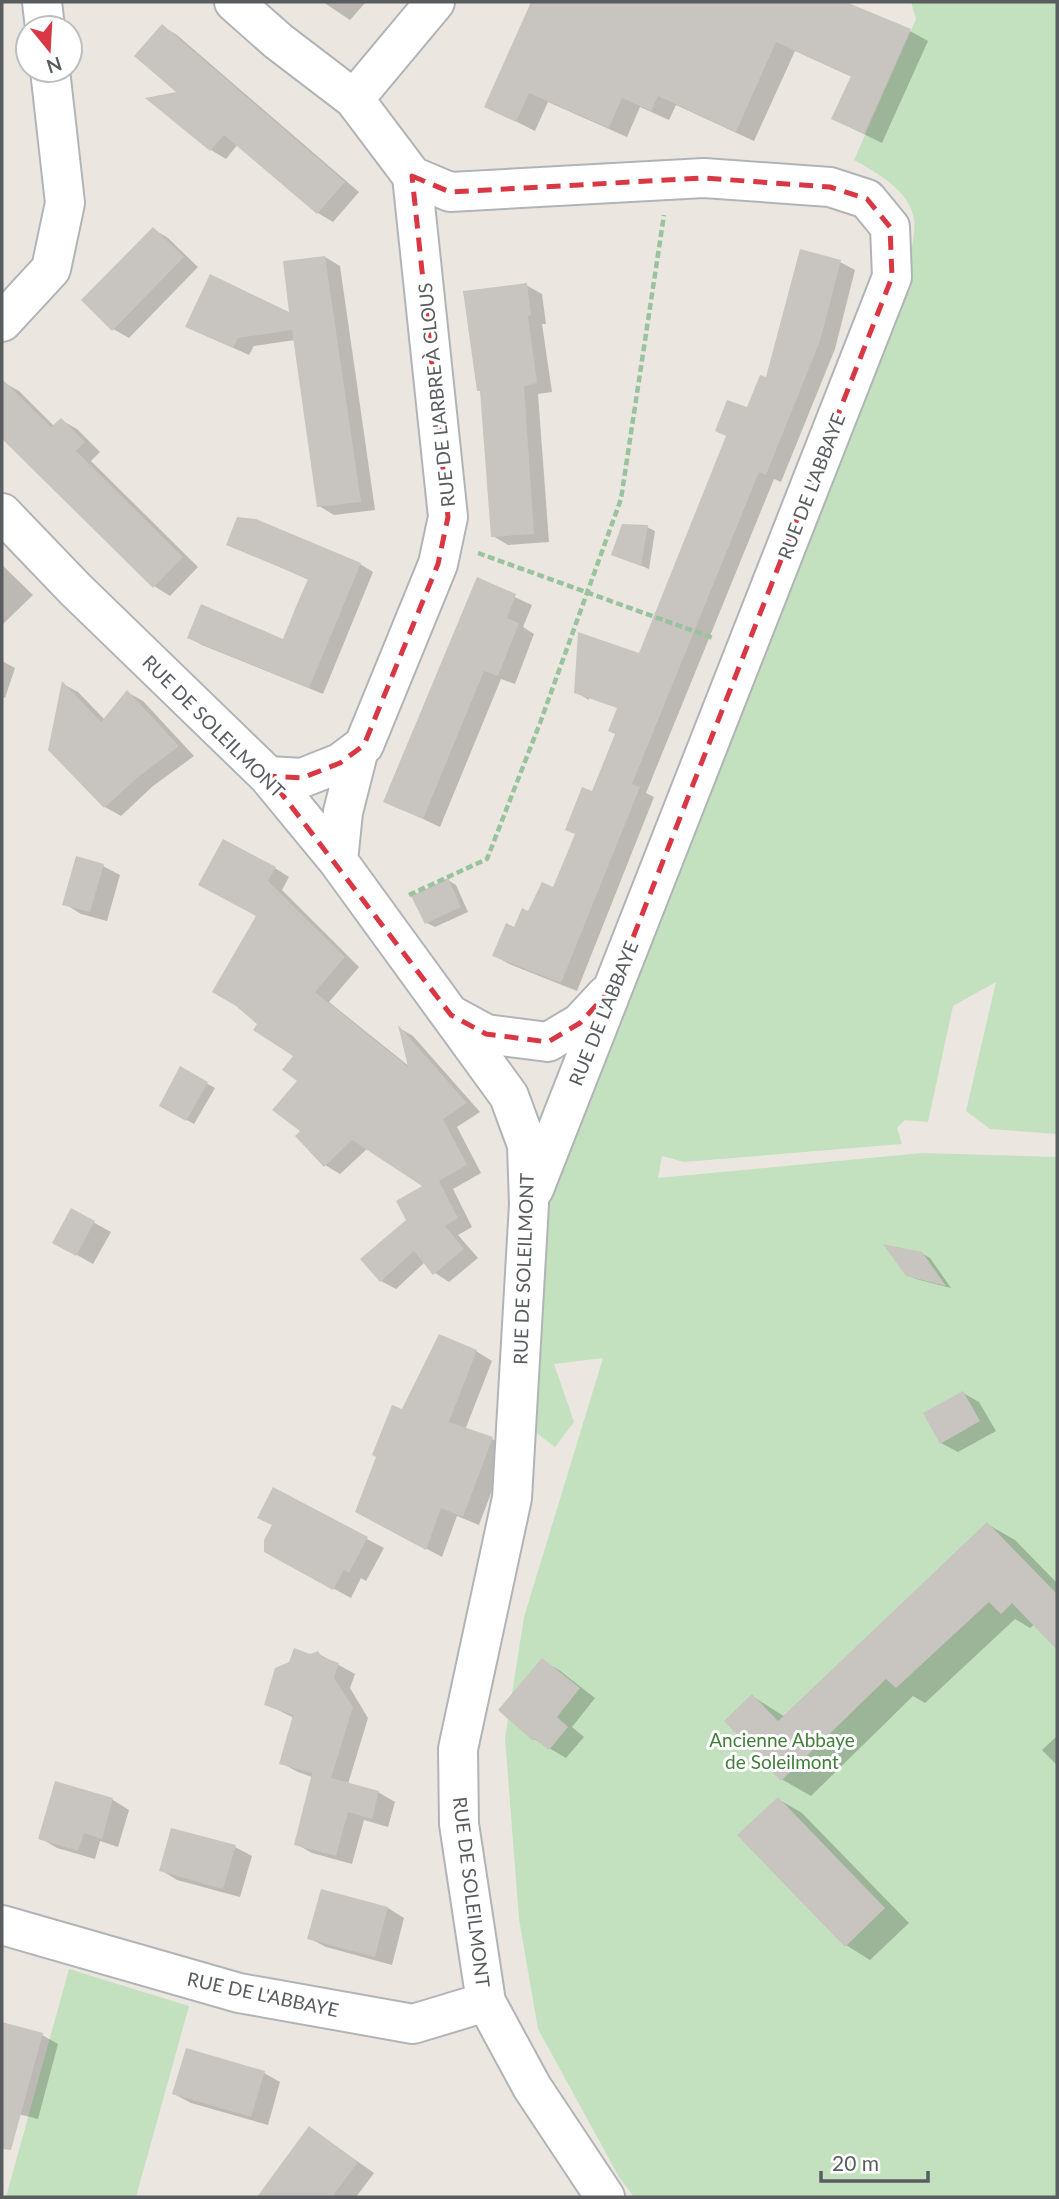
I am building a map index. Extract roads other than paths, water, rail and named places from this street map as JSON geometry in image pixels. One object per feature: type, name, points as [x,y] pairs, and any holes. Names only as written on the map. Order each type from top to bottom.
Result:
[{"type":"street","points":[[234,2],[278,41],[354,99],[412,176]]},
{"type":"street","points":[[354,99],[435,2]]},
{"type":"street","points":[[2,322],[51,269],[65,203],[52,84]]},
{"type":"street","name":"RUE DE L'ABBAYE","points":[[412,176],[450,192],[704,178],[830,187],[867,199],[890,227],[892,277],[528,1204]]},
{"type":"street","name":"RUE DE L'ARBRE À CLOUS","points":[[338,861],[342,812],[359,749],[364,745],[440,555],[449,517],[412,176]]},
{"type":"street","name":"RUE DE SOLEILMONT","points":[[2,513],[75,589],[268,776],[338,861],[509,1096],[527,1145],[528,1204],[512,1498],[458,1749],[459,1824],[486,2003]]},
{"type":"street","points":[[268,776],[302,778],[340,763],[359,749]]},
{"type":"street","points":[[451,1015],[486,1034],[548,1042],[580,1023],[614,986]]},
{"type":"street","name":"RUE DE L'ABBAYE","points":[[2,1925],[239,1993],[412,2024],[486,2003]]},
{"type":"street","points":[[486,2003],[532,2087],[605,2197]]},
{"type":"park label","name":"Ancienne Abbaye de Soleilmont","points":[[782,1750]]}]
